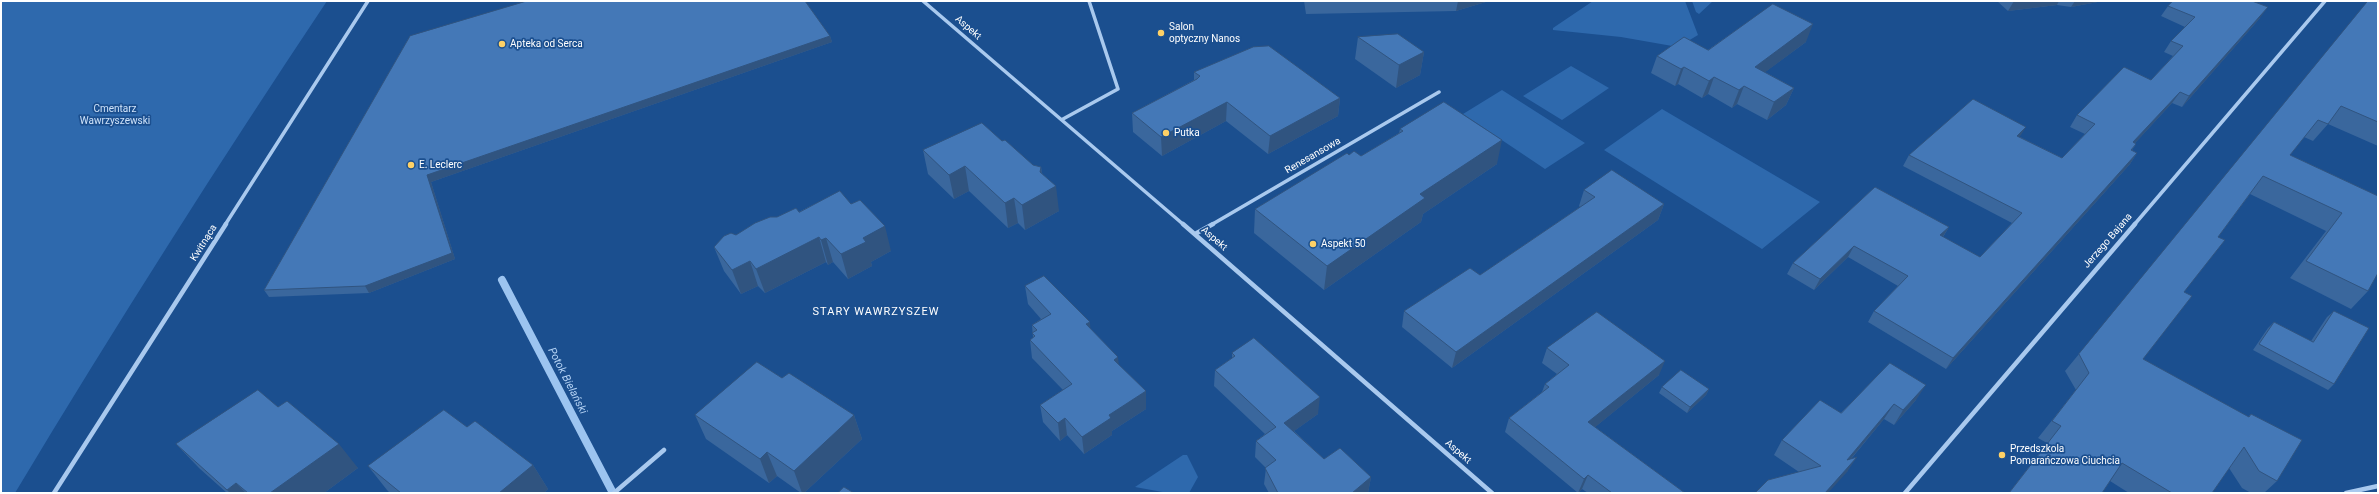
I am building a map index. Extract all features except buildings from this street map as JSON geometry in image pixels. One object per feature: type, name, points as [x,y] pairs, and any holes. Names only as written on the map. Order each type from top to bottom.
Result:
[{"type":"street","name":"Kwitnąca","points":[[54,493],[368,1]]},
{"type":"street","name":"Aspekt","points":[[923,1],[1063,119],[1492,493]]},
{"type":"street","points":[[1063,119],[1118,89],[1088,1]]},
{"type":"street","name":"Jerzego Bajana","points":[[1905,493],[2325,1]]},
{"type":"street","name":"Renesansowa","points":[[1195,234],[1439,92]]},
{"type":"street","points":[[614,493],[664,450]]},
{"type":"street","points":[[2346,493],[2378,486]]},
{"type":"green space","name":"Cmentarz Wawrzyszewski","points":[[1,1],[327,1],[168,245],[15,493],[1,493]]},
{"type":"green space","points":[[1593,1],[1685,1],[1698,35],[1678,47],[1621,37],[1553,30],[1553,28]]},
{"type":"green space","points":[[1692,1],[1713,1],[1699,14],[1696,12]]},
{"type":"green space","points":[[1571,66],[1609,88],[1562,120],[1523,96]]},
{"type":"green space","points":[[1502,90],[1585,143],[1545,169],[1463,114]]},
{"type":"green space","points":[[1662,109],[1820,202],[1762,249],[1604,150]]},
{"type":"green space","points":[[1183,455],[1187,455],[1198,477],[1189,493],[1168,493],[1135,487]]},
{"type":"waterway","name":"Potok Bielański","points":[[502,280],[613,493]]},
{"type":"place","name":"Salon optyczny Nanos","points":[[1161,33]]},
{"type":"place","name":"Apteka od Serca","points":[[502,44]]},
{"type":"place","name":"Putka","points":[[1166,133]]},
{"type":"place","name":"E. Leclerc","points":[[411,165]]},
{"type":"place","name":"Aspekt 50","points":[[1313,244]]},
{"type":"place","name":"Przedszkola Pomarańczowa Ciuchcia","points":[[2002,455]]},
{"type":"district","name":"STARY WAWRZYSZEW","points":[[876,312]]}]
